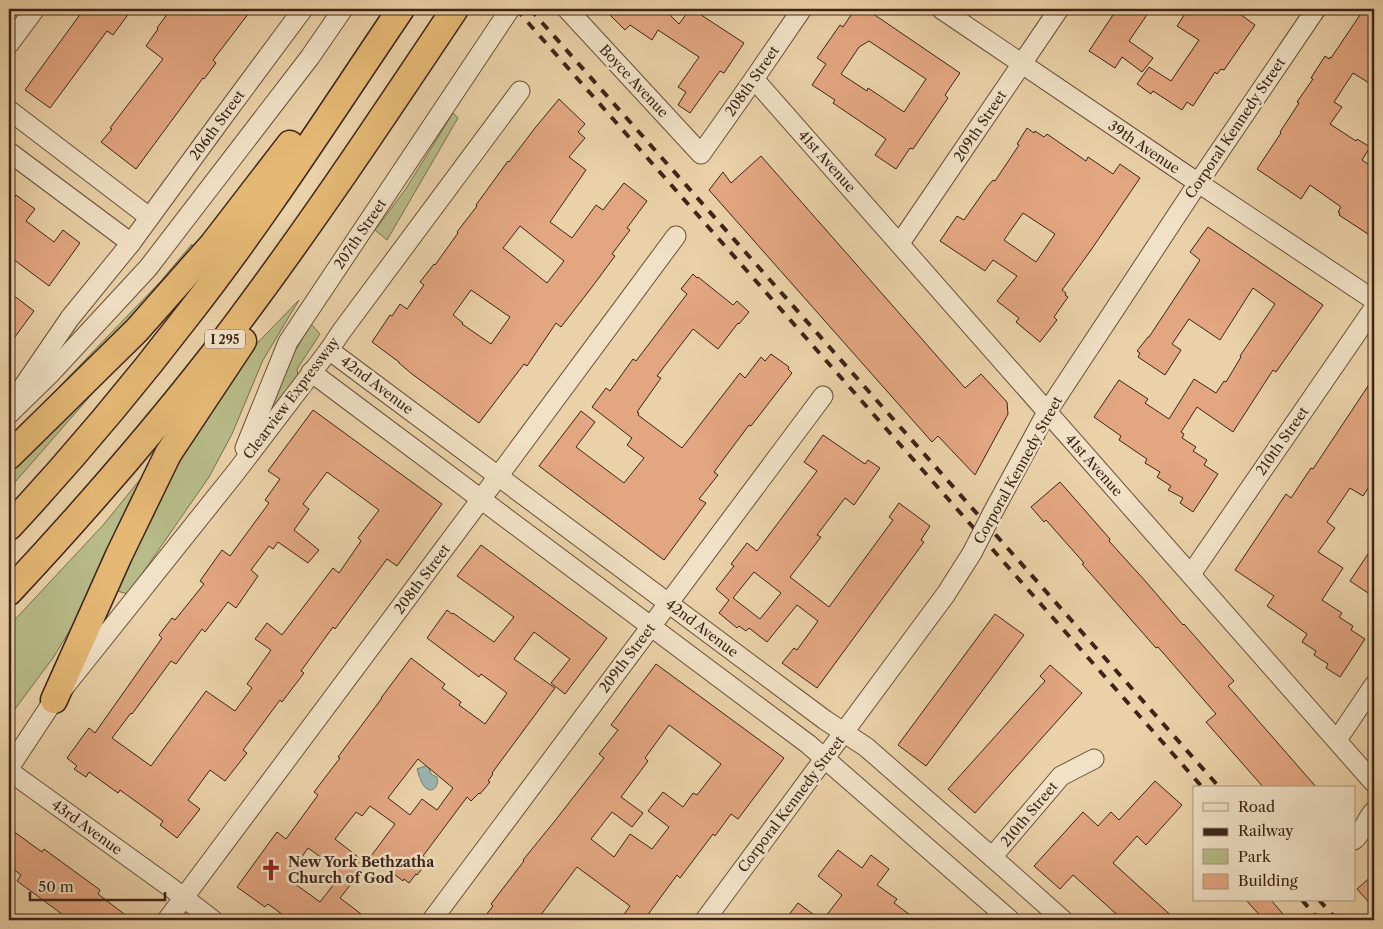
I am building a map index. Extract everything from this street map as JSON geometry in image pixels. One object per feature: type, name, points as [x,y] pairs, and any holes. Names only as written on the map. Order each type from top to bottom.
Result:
[{"type":"highway","points":[[9,456],[137,330],[212,244],[394,9]]},
{"type":"highway","points":[[9,527],[107,417],[188,315],[266,208],[401,9]]},
{"type":"highway","name":"I 295","points":[[9,592],[132,454],[212,355],[294,246],[455,9]]},
{"type":"highway","points":[[54,700],[119,555],[168,454],[266,306],[416,67]]},
{"type":"street","points":[[9,44],[35,9]]},
{"type":"street","name":"206th Street","points":[[131,243],[303,9]]},
{"type":"street","points":[[9,414],[49,375],[148,268],[310,57],[342,9]]},
{"type":"street","name":"207th Street","points":[[236,472],[288,342],[510,9]]},
{"type":"street","name":"Boyce Avenue","points":[[566,9],[701,154]]},
{"type":"street","name":"208th Street","points":[[701,154],[802,9]]},
{"type":"street","name":"39th Avenue","points":[[941,9],[1374,300]]},
{"type":"street","name":"209th Street","points":[[900,243],[1059,9]]},
{"type":"street","name":"Corporal Kennedy Street","points":[[705,920],[946,594],[972,553],[1047,412],[1198,183],[1316,9]]},
{"type":"street","name":"41st Avenue","points":[[754,79],[1374,783]]},
{"type":"street","name":"Clearview Expressway","points":[[54,700],[236,472],[329,350],[520,91]]},
{"type":"street","points":[[9,110],[149,217]]},
{"type":"street","points":[[9,152],[131,243],[70,318],[9,407]]},
{"type":"street","name":"208th Street","points":[[167,920],[676,236]]},
{"type":"street","name":"210th Street","points":[[1190,574],[1374,308]]},
{"type":"street","name":"42nd Avenue","points":[[329,350],[825,720],[866,747],[1063,920]]},
{"type":"street","points":[[311,372],[808,744],[1010,920]]},
{"type":"street","name":"209th Street","points":[[432,920],[650,626],[824,396]]},
{"type":"street","points":[[1337,740],[1374,685]]},
{"type":"street","points":[[9,769],[54,700]]},
{"type":"street","name":"210th Street","points":[[992,857],[1061,776],[1094,759]]},
{"type":"street","name":"43rd Avenue","points":[[9,769],[213,920]]},
{"type":"street","points":[[1356,838],[1362,833],[1374,811]]},
{"type":"green space","points":[[453,113],[458,118],[387,240],[375,230],[405,190]]},
{"type":"green space","points":[[192,244],[192,257],[9,439],[160,282]]},
{"type":"green space","points":[[299,300],[263,360],[232,434],[209,477],[128,594],[117,591],[181,452],[242,359]]},
{"type":"green space","points":[[311,324],[320,334],[297,369],[298,377],[267,420],[267,412],[290,360]]},
{"type":"green space","points":[[99,386],[9,489],[9,475]]},
{"type":"green space","points":[[155,461],[110,564],[53,658],[9,717],[9,626],[104,524]]},
{"type":"water","points":[[428,765],[431,774],[437,777],[437,786],[431,790],[423,784],[417,769]]},
{"type":"building","points":[[84,9],[132,9],[113,35],[107,31],[50,108],[25,90]]},
{"type":"building","points":[[171,9],[252,9],[213,60],[216,63],[136,169],[101,142],[163,59],[146,46]]},
{"type":"building","points":[[604,9],[664,9],[679,24],[690,9],[692,9],[744,43],[724,73],[720,71],[690,113],[678,105],[686,92],[678,87],[699,57],[658,30],[652,40],[630,25],[625,30]]},
{"type":"building","points":[[855,9],[866,9],[960,73],[945,95],[948,98],[913,149],[910,148],[896,169],[875,155],[886,139],[833,103],[835,100],[812,85],[826,64],[817,58],[840,25],[843,27]],"holes":[[[869,41],[926,79],[904,112],[868,88],[867,91],[841,74],[859,47]]]},
{"type":"building","points":[[1117,9],[1151,9],[1129,41],[1153,58],[1142,72],[1122,57],[1115,68],[1089,51]]},
{"type":"building","points":[[1188,9],[1233,9],[1255,25],[1224,70],[1221,69],[1217,74],[1215,72],[1193,106],[1187,102],[1182,110],[1153,91],[1151,94],[1137,84],[1149,67],[1171,81],[1199,40],[1177,26]]},
{"type":"building","points":[[1364,9],[1374,9],[1374,86],[1353,73],[1334,102],[1342,107],[1330,124],[1356,141],[1357,139],[1370,147],[1362,160],[1374,168],[1374,238],[1339,215],[1340,213],[1338,212],[1341,207],[1310,185],[1301,199],[1257,169],[1281,133],[1325,56],[1329,59],[1331,58]]},
{"type":"building","points":[[559,99],[585,124],[578,132],[585,138],[569,157],[586,170],[550,222],[572,238],[596,205],[603,210],[624,183],[647,201],[627,228],[630,230],[612,254],[615,256],[592,287],[561,327],[556,323],[527,366],[524,364],[479,423],[372,342],[390,315],[392,316],[400,304],[407,309],[424,285],[420,282],[435,265],[508,161]],"holes":[[[520,226],[564,261],[547,283],[503,248]],[[471,290],[510,317],[491,344],[462,324],[453,315]]]},
{"type":"building","points":[[1027,128],[1044,137],[1047,134],[1086,161],[1088,157],[1113,174],[1120,164],[1140,178],[1062,290],[1068,297],[1054,317],[1057,320],[1040,342],[1016,322],[1019,318],[997,301],[1017,276],[993,260],[985,271],[940,241],[957,216],[964,220],[987,187],[993,180],[995,181],[1019,145],[1017,144]],"holes":[[[1023,213],[1055,234],[1036,262],[1004,240]]]},
{"type":"building","points":[[761,156],[965,388],[981,374],[1007,402],[1008,414],[975,475],[938,436],[932,442],[709,190],[723,172],[731,183]]},
{"type":"building","points":[[16,195],[35,209],[26,221],[54,242],[63,230],[80,243],[49,286],[9,256],[9,205]]},
{"type":"building","points":[[1208,227],[1323,305],[1276,372],[1273,370],[1233,432],[1197,407],[1181,432],[1184,434],[1182,438],[1196,447],[1193,451],[1207,460],[1204,465],[1218,474],[1193,512],[1180,503],[1183,498],[1168,490],[1171,486],[1157,477],[1160,472],[1145,463],[1147,459],[1119,440],[1121,436],[1094,417],[1119,380],[1148,399],[1145,403],[1169,419],[1194,379],[1216,393],[1224,381],[1226,382],[1240,356],[1275,304],[1253,288],[1220,340],[1189,319],[1172,344],[1181,350],[1165,375],[1138,357],[1140,353],[1137,351],[1149,337],[1200,260],[1190,252]]},
{"type":"building","points":[[693,274],[733,305],[737,301],[749,312],[718,349],[693,329],[657,376],[661,378],[637,412],[639,413],[638,415],[682,448],[740,373],[745,378],[761,357],[765,361],[771,354],[789,367],[788,369],[792,373],[751,426],[749,425],[714,472],[718,475],[699,499],[706,503],[664,560],[539,466],[581,411],[595,422],[576,447],[624,483],[644,458],[627,445],[632,438],[592,407],[606,388],[610,391],[633,359],[636,361],[687,294],[681,289]]},
{"type":"building","points":[[9,292],[34,311],[9,345]]},
{"type":"building","points":[[1374,377],[1374,479],[1363,496],[1350,488],[1327,522],[1335,528],[1318,552],[1343,568],[1322,600],[1342,613],[1339,617],[1353,626],[1351,630],[1365,639],[1340,677],[1326,668],[1328,664],[1314,655],[1316,651],[1302,642],[1307,634],[1267,606],[1274,596],[1235,570],[1286,494],[1291,498],[1311,468],[1313,469]]},
{"type":"building","points":[[313,410],[442,504],[397,566],[387,559],[335,629],[333,627],[301,671],[304,673],[282,702],[280,700],[243,750],[247,753],[225,781],[210,770],[188,800],[200,809],[177,838],[160,825],[163,821],[120,790],[118,793],[89,772],[86,777],[74,769],[77,766],[67,758],[89,728],[95,733],[162,638],[159,635],[172,618],[175,620],[204,584],[200,581],[222,550],[230,556],[269,503],[265,500],[280,479],[268,471]],"holes":[[[327,472],[379,510],[358,538],[361,541],[339,573],[333,568],[282,635],[267,623],[255,639],[271,650],[247,684],[252,688],[235,711],[206,691],[151,766],[112,738],[171,661],[176,664],[202,629],[205,632],[228,602],[236,608],[258,576],[251,570],[269,546],[273,549],[278,542],[308,563],[319,550],[294,530],[309,509],[303,504]]]},
{"type":"building","points":[[823,435],[865,464],[868,460],[880,468],[854,505],[845,498],[817,535],[821,537],[790,577],[829,607],[893,520],[889,517],[899,503],[930,526],[921,540],[924,542],[817,688],[782,663],[794,648],[797,650],[818,621],[797,605],[767,642],[749,628],[746,631],[739,626],[737,628],[719,613],[729,600],[716,589],[734,566],[731,564],[747,543],[757,551],[817,471],[804,462]],"holes":[[[754,572],[781,593],[760,619],[733,598]]]},
{"type":"building","points":[[1060,482],[1110,539],[1109,541],[1234,681],[1228,686],[1315,786],[1262,786],[1206,722],[1216,714],[1082,564],[1084,563],[1046,520],[1044,522],[1031,507]]},
{"type":"building","points":[[481,545],[607,638],[565,694],[551,683],[570,659],[534,632],[514,659],[555,688],[492,773],[488,781],[490,782],[471,801],[467,797],[423,856],[429,860],[409,883],[404,879],[403,881],[371,856],[395,824],[370,806],[362,816],[356,812],[335,839],[367,864],[340,898],[369,920],[290,920],[268,904],[265,907],[237,887],[277,832],[286,839],[318,795],[314,792],[340,758],[338,757],[411,658],[445,684],[442,688],[461,702],[459,705],[485,724],[507,693],[481,674],[479,677],[427,638],[447,610],[494,642],[514,617],[457,576]],"holes":[[[418,759],[453,788],[437,810],[422,799],[410,815],[388,798]],[[308,848],[337,869],[341,875],[320,902],[287,878]]]},
{"type":"building","points":[[1374,545],[1374,597],[1350,581]]},
{"type":"building","points":[[995,614],[1024,635],[926,766],[898,745]]},
{"type":"building","points":[[656,664],[784,758],[738,819],[731,814],[715,836],[713,834],[680,878],[677,875],[644,920],[620,920],[630,906],[577,867],[537,920],[494,920],[486,915],[493,906],[491,904],[523,860],[604,758],[599,754],[618,730],[611,725]],"holes":[[[669,725],[721,764],[697,795],[693,793],[683,807],[663,792],[648,811],[669,827],[652,849],[630,834],[614,857],[591,839],[612,812],[632,827],[643,813],[621,797],[648,761],[645,758]]]},
{"type":"building","points":[[1050,665],[1082,693],[975,813],[948,789],[1045,681],[1040,676]]},
{"type":"building","points":[[1155,781],[1182,805],[1146,845],[1137,836],[1113,863],[1176,920],[1123,920],[1073,875],[1060,889],[1034,866],[1083,812],[1098,826],[1111,812],[1119,820]]},
{"type":"building","points":[[9,828],[42,852],[44,849],[100,890],[98,894],[132,920],[70,920],[17,881],[21,875],[9,866]]},
{"type":"building","points":[[838,850],[862,868],[871,855],[889,869],[877,885],[897,899],[894,903],[917,920],[823,920],[842,895],[818,876]]},
{"type":"building","points":[[1374,874],[1374,908],[1357,889]]},
{"type":"building","points":[[1248,902],[1273,902],[1288,920],[1264,920]]},
{"type":"building","points":[[798,903],[821,920],[785,920]]},
{"type":"railway","points":[[516,9],[1201,786]]},
{"type":"railway","points":[[530,9],[1218,786]]},
{"type":"railway","points":[[1304,902],[1319,920]]},
{"type":"railway","points":[[1321,902],[1337,920]]},
{"type":"place","name":"New York Bethzatha Church of God","points":[[271,870]]}]
